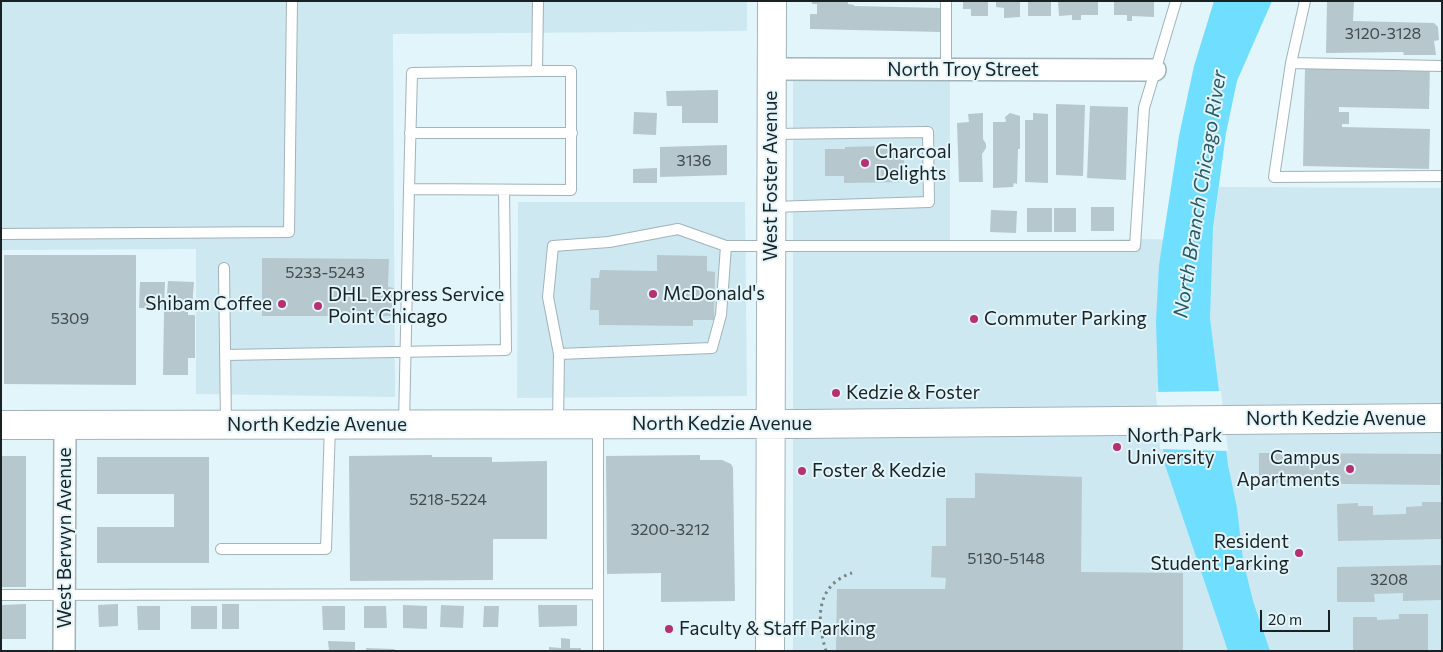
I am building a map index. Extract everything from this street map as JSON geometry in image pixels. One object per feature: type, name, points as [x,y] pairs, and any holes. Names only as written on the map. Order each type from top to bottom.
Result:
[{"type":"main road","name":"West Foster Avenue","points":[[770,651],[772,1]]},
{"type":"main road","name":"North Kedzie Avenue","points":[[1,425],[598,425],[1442,418]]},
{"type":"street","name":"North Troy Street","points":[[772,69],[1155,70]]},
{"type":"street","name":"West Berwyn Avenue","points":[[64,651],[65,425]]},
{"type":"lane","points":[[1,234],[289,232],[292,1]]},
{"type":"lane","points":[[537,71],[538,1]]},
{"type":"lane","points":[[946,1],[946,70]]},
{"type":"lane","points":[[558,424],[559,354],[548,297],[552,246],[609,242],[678,229],[726,246],[1134,246],[1144,108],[1176,1]]},
{"type":"lane","points":[[1305,1],[1291,63],[1274,177],[1442,176]]},
{"type":"lane","points":[[1291,63],[1442,66]]},
{"type":"lane","points":[[404,425],[405,351],[410,133],[412,73],[571,71],[572,133],[570,190],[409,189]]},
{"type":"lane","points":[[771,134],[928,132],[930,202],[771,207]]},
{"type":"lane","points":[[410,133],[572,133]]},
{"type":"lane","points":[[225,355],[506,350],[504,190]]},
{"type":"lane","points":[[559,354],[712,348],[721,315],[726,246]]},
{"type":"lane","points":[[224,268],[226,425]]},
{"type":"lane","points":[[221,549],[326,549],[330,425]]},
{"type":"lane","points":[[598,425],[598,651]]},
{"type":"lane","points":[[1,595],[598,594]]},
{"type":"path","points":[[826,651],[820,622],[822,601],[827,588],[840,577],[852,572]]},
{"type":"shaded area","points":[[1,1],[747,1],[747,31],[393,34],[395,397],[196,394],[196,249],[1,250]]},
{"type":"shaded area","name":"North Park University","points":[[793,67],[950,69],[950,243],[1132,239],[1212,240],[1219,187],[1442,188],[1442,651],[793,651]]},
{"type":"shaded area","points":[[518,202],[745,202],[747,396],[517,398]]},
{"type":"water","name":"North Branch Chicago River","points":[[1214,1],[1272,1],[1237,81],[1226,133],[1213,229],[1210,318],[1228,465],[1237,508],[1243,560],[1253,601],[1270,651],[1228,651],[1164,462],[1158,385],[1156,321],[1159,265],[1179,136],[1194,66]]},
{"type":"pier","points":[[1221,391],[1228,451],[1160,449],[1156,392]]},
{"type":"building","points":[[812,1],[848,1],[848,4],[854,6],[942,8],[941,32],[810,29],[810,14],[817,14],[817,4],[812,4]]},
{"type":"building","points":[[963,1],[988,1],[988,16],[971,16],[971,9],[963,9]]},
{"type":"building","points":[[996,1],[1020,1],[1020,17],[1004,18],[1004,8],[996,7]]},
{"type":"building","points":[[1028,1],[1051,1],[1051,16],[1028,16]]},
{"type":"building","points":[[1058,1],[1098,1],[1098,15],[1081,15],[1081,20],[1072,20],[1072,15],[1059,16]]},
{"type":"building","points":[[1114,1],[1154,1],[1154,17],[1132,16],[1132,21],[1127,21],[1127,15],[1114,15]]},
{"type":"building","points":[[1327,1],[1354,1],[1353,21],[1434,23],[1438,27],[1439,40],[1434,41],[1436,55],[1404,55],[1403,52],[1326,53]]},
{"type":"building","points":[[1418,66],[1430,66],[1429,109],[1339,107],[1339,112],[1349,112],[1349,124],[1342,124],[1342,127],[1430,129],[1429,169],[1303,166],[1305,68],[1418,71]]},
{"type":"building","points":[[718,90],[718,123],[682,123],[682,106],[667,106],[666,91]]},
{"type":"building","points":[[1056,104],[1085,105],[1083,176],[1056,175]]},
{"type":"building","points":[[1090,106],[1128,107],[1126,180],[1087,178]]},
{"type":"building","points":[[634,112],[657,113],[656,135],[633,134]]},
{"type":"building","points":[[983,113],[983,139],[986,148],[982,154],[983,182],[959,182],[957,123],[969,122],[968,114]]},
{"type":"building","points":[[1010,113],[1020,116],[1017,184],[1014,183],[1013,187],[993,188],[993,122],[1006,122],[1005,117]]},
{"type":"building","points":[[1033,113],[1048,114],[1048,183],[1025,182],[1025,120],[1033,120]]},
{"type":"building","points":[[727,145],[727,175],[660,177],[660,147]]},
{"type":"building","name":"Charcoal Delights","points":[[881,146],[881,149],[904,149],[904,182],[844,183],[844,176],[825,176],[825,149]]},
{"type":"building","points":[[657,168],[657,183],[633,183],[633,169]]},
{"type":"building","points":[[1091,207],[1114,207],[1114,231],[1091,231]]},
{"type":"building","points":[[1027,208],[1052,208],[1052,232],[1027,232]]},
{"type":"building","points":[[1054,208],[1076,208],[1076,232],[1054,232]]},
{"type":"building","points":[[991,210],[1017,211],[1016,233],[990,232]]},
{"type":"building","points":[[4,255],[136,255],[136,385],[4,384]]},
{"type":"building","name":"McDonald's","points":[[657,255],[707,256],[707,271],[715,272],[714,320],[693,320],[693,326],[599,325],[599,310],[590,310],[591,278],[599,278],[600,270],[657,271]]},
{"type":"building","points":[[262,258],[389,259],[388,287],[394,288],[394,316],[262,316]]},
{"type":"building","points":[[168,281],[194,282],[192,308],[166,307]]},
{"type":"building","points":[[140,282],[165,282],[164,309],[139,308]]},
{"type":"building","points":[[164,311],[188,311],[188,315],[195,315],[195,358],[188,358],[188,375],[163,375]]},
{"type":"building","name":"Campus Apartments","points":[[1259,453],[1441,454],[1440,485],[1259,483]]},
{"type":"building","points":[[432,455],[432,457],[492,457],[492,462],[547,461],[547,539],[493,539],[493,580],[350,581],[349,456]]},
{"type":"building","points":[[700,455],[700,460],[722,460],[731,464],[733,468],[735,601],[661,602],[661,573],[607,574],[606,456]]},
{"type":"building","points":[[1,456],[26,456],[26,587],[1,587]]},
{"type":"building","points":[[97,457],[209,457],[209,563],[97,563],[97,527],[174,527],[174,494],[97,494]]},
{"type":"building","points":[[975,473],[1082,477],[1081,572],[1183,573],[1183,651],[836,651],[837,589],[945,589],[946,578],[931,577],[932,546],[946,546],[946,498],[975,498]]},
{"type":"building","name":"Campus Apartments","points":[[1422,502],[1441,502],[1442,539],[1338,541],[1337,504],[1358,503],[1358,506],[1373,506],[1373,515],[1406,514],[1406,507],[1422,506]]},
{"type":"building","points":[[1441,565],[1441,600],[1403,601],[1403,593],[1374,594],[1375,602],[1337,602],[1337,567]]},
{"type":"building","points":[[26,604],[26,639],[1,639],[1,605]]},
{"type":"building","points":[[118,604],[118,626],[99,627],[98,605]]},
{"type":"building","points":[[222,604],[239,604],[239,629],[222,629]]},
{"type":"building","points":[[403,605],[427,606],[427,629],[403,628]]},
{"type":"building","points":[[441,605],[464,606],[463,628],[440,627]]},
{"type":"building","points":[[538,605],[577,605],[577,626],[539,627]]},
{"type":"building","points":[[137,606],[160,606],[160,630],[138,630]]},
{"type":"building","points":[[191,606],[217,606],[217,629],[191,629]]},
{"type":"building","points":[[322,606],[345,606],[345,630],[323,630]]},
{"type":"building","points":[[364,606],[386,606],[387,628],[364,628]]},
{"type":"building","points":[[484,606],[499,606],[498,627],[483,627]]},
{"type":"building","points":[[1399,614],[1428,614],[1428,651],[1353,651],[1353,617],[1377,617],[1377,620],[1399,619]]},
{"type":"building","points":[[561,638],[570,639],[570,648],[581,648],[581,651],[549,651],[549,647],[561,648]]},
{"type":"building","points":[[328,641],[355,642],[355,651],[329,651]]},
{"type":"building","points":[[366,648],[395,649],[394,651],[366,651]]},
{"type":"place","name":"Charcoal Delights","points":[[865,163]]},
{"type":"place","name":"McDonald's","points":[[653,294]]},
{"type":"place","name":"Shibam Coffee","points":[[282,304]]},
{"type":"place","name":"DHL Express Service Point Chicago","points":[[318,306]]},
{"type":"place","name":"Commuter Parking","points":[[974,319]]},
{"type":"place","name":"Kedzie & Foster","points":[[836,393]]},
{"type":"place","name":"North Park University","points":[[1117,447]]},
{"type":"place","name":"Campus Apartments","points":[[1350,469]]},
{"type":"place","name":"Foster & Kedzie","points":[[802,471]]},
{"type":"place","name":"Resident Student Parking","points":[[1299,553]]},
{"type":"place","name":"Faculty & Staff Parking","points":[[669,629]]}]
